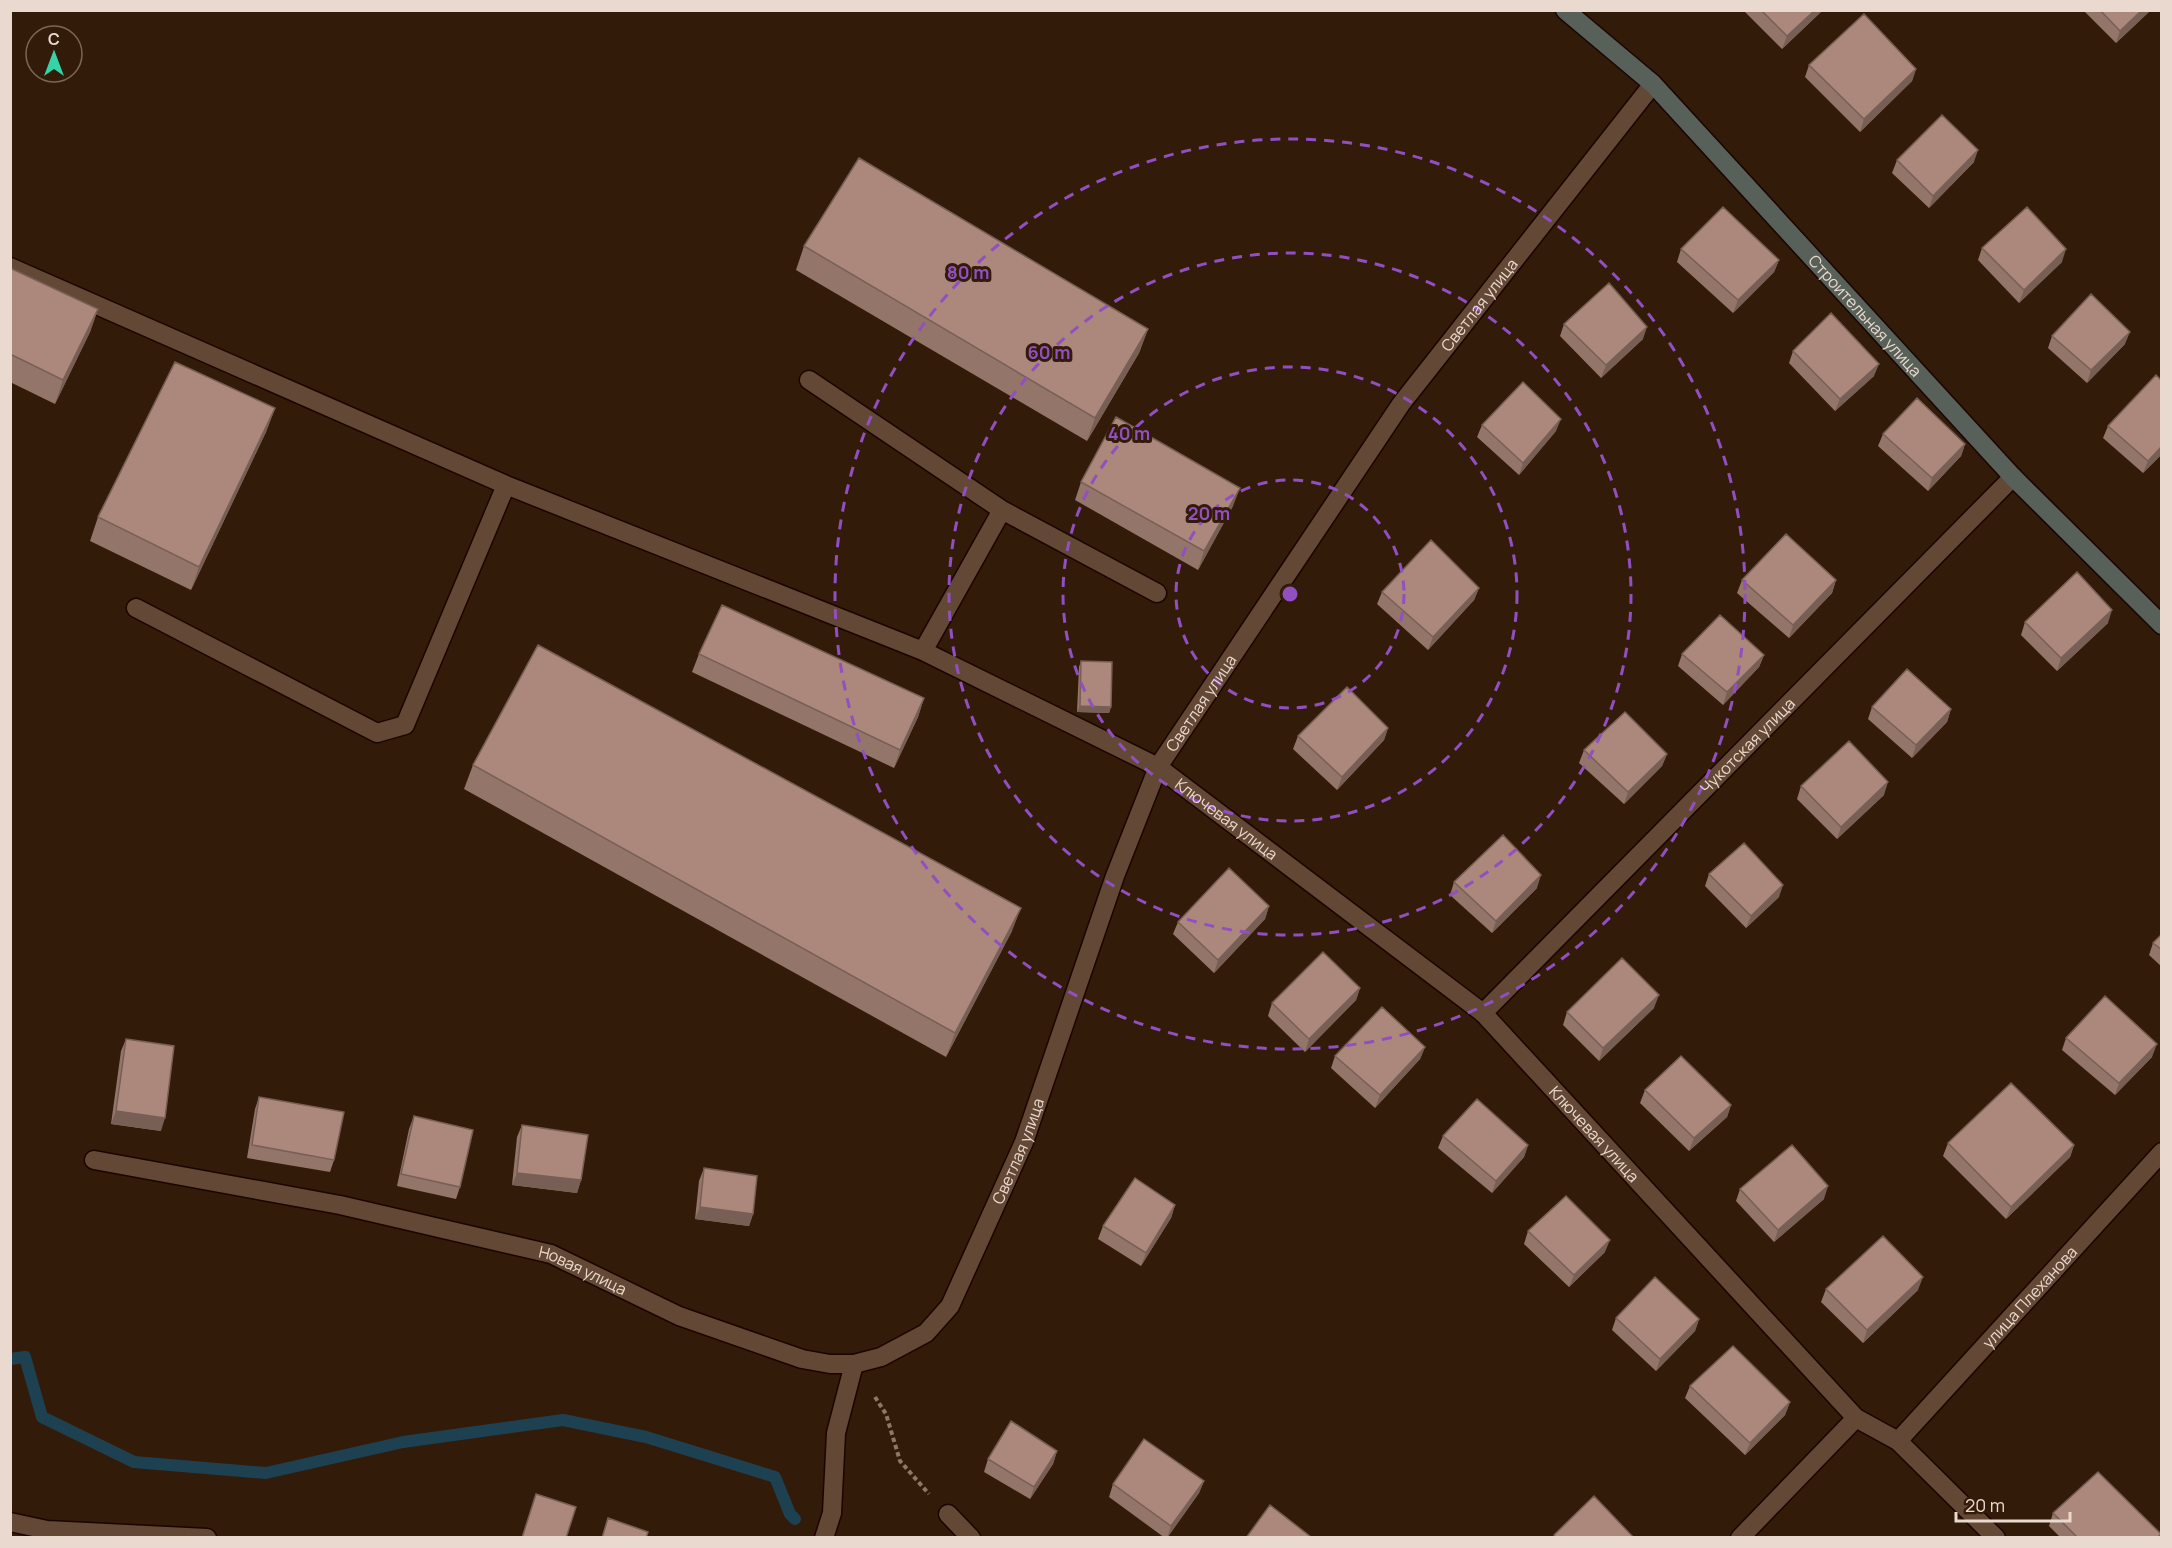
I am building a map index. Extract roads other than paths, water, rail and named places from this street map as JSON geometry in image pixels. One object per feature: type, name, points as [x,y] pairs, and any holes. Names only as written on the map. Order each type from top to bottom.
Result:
[{"type":"street","name":"Строительная улица","points":[[1565,10],[1653,84],[2013,477],[2162,625]]},
{"type":"street","name":"Светлая улица","points":[[855,1364],[880,1357],[927,1333],[950,1306],[1024,1142],[1116,876],[1158,767],[1401,404],[1653,84]]},
{"type":"street","name":"Ключевая улица","points":[[10,267],[506,485],[923,651],[1158,767],[1483,1013],[1856,1418],[1898,1441],[1996,1538]]},
{"type":"street","points":[[809,380],[1002,510],[1157,593]]},
{"type":"street","name":"Чукотская улица","points":[[1483,1013],[2013,477]]},
{"type":"street","points":[[136,608],[377,733],[405,725],[506,485]]},
{"type":"street","points":[[923,651],[1002,510]]},
{"type":"street","name":"улица Плеханова","points":[[1898,1441],[2162,1152]]},
{"type":"street","name":"Новая улица","points":[[94,1160],[340,1205],[551,1254],[679,1316],[767,1348],[802,1359],[830,1364],[855,1364]]},
{"type":"street","points":[[824,1538],[832,1513],[836,1433],[855,1364]]},
{"type":"street","points":[[1740,1538],[1856,1418]]},
{"type":"street","points":[[948,1514],[971,1538]]},
{"type":"street","points":[[10,1522],[47,1530],[207,1538]]},
{"type":"waterway","points":[[10,1359],[25,1357],[42,1417],[134,1462],[266,1473],[403,1442],[563,1420],[646,1437],[775,1477],[790,1514],[795,1519]]}]
